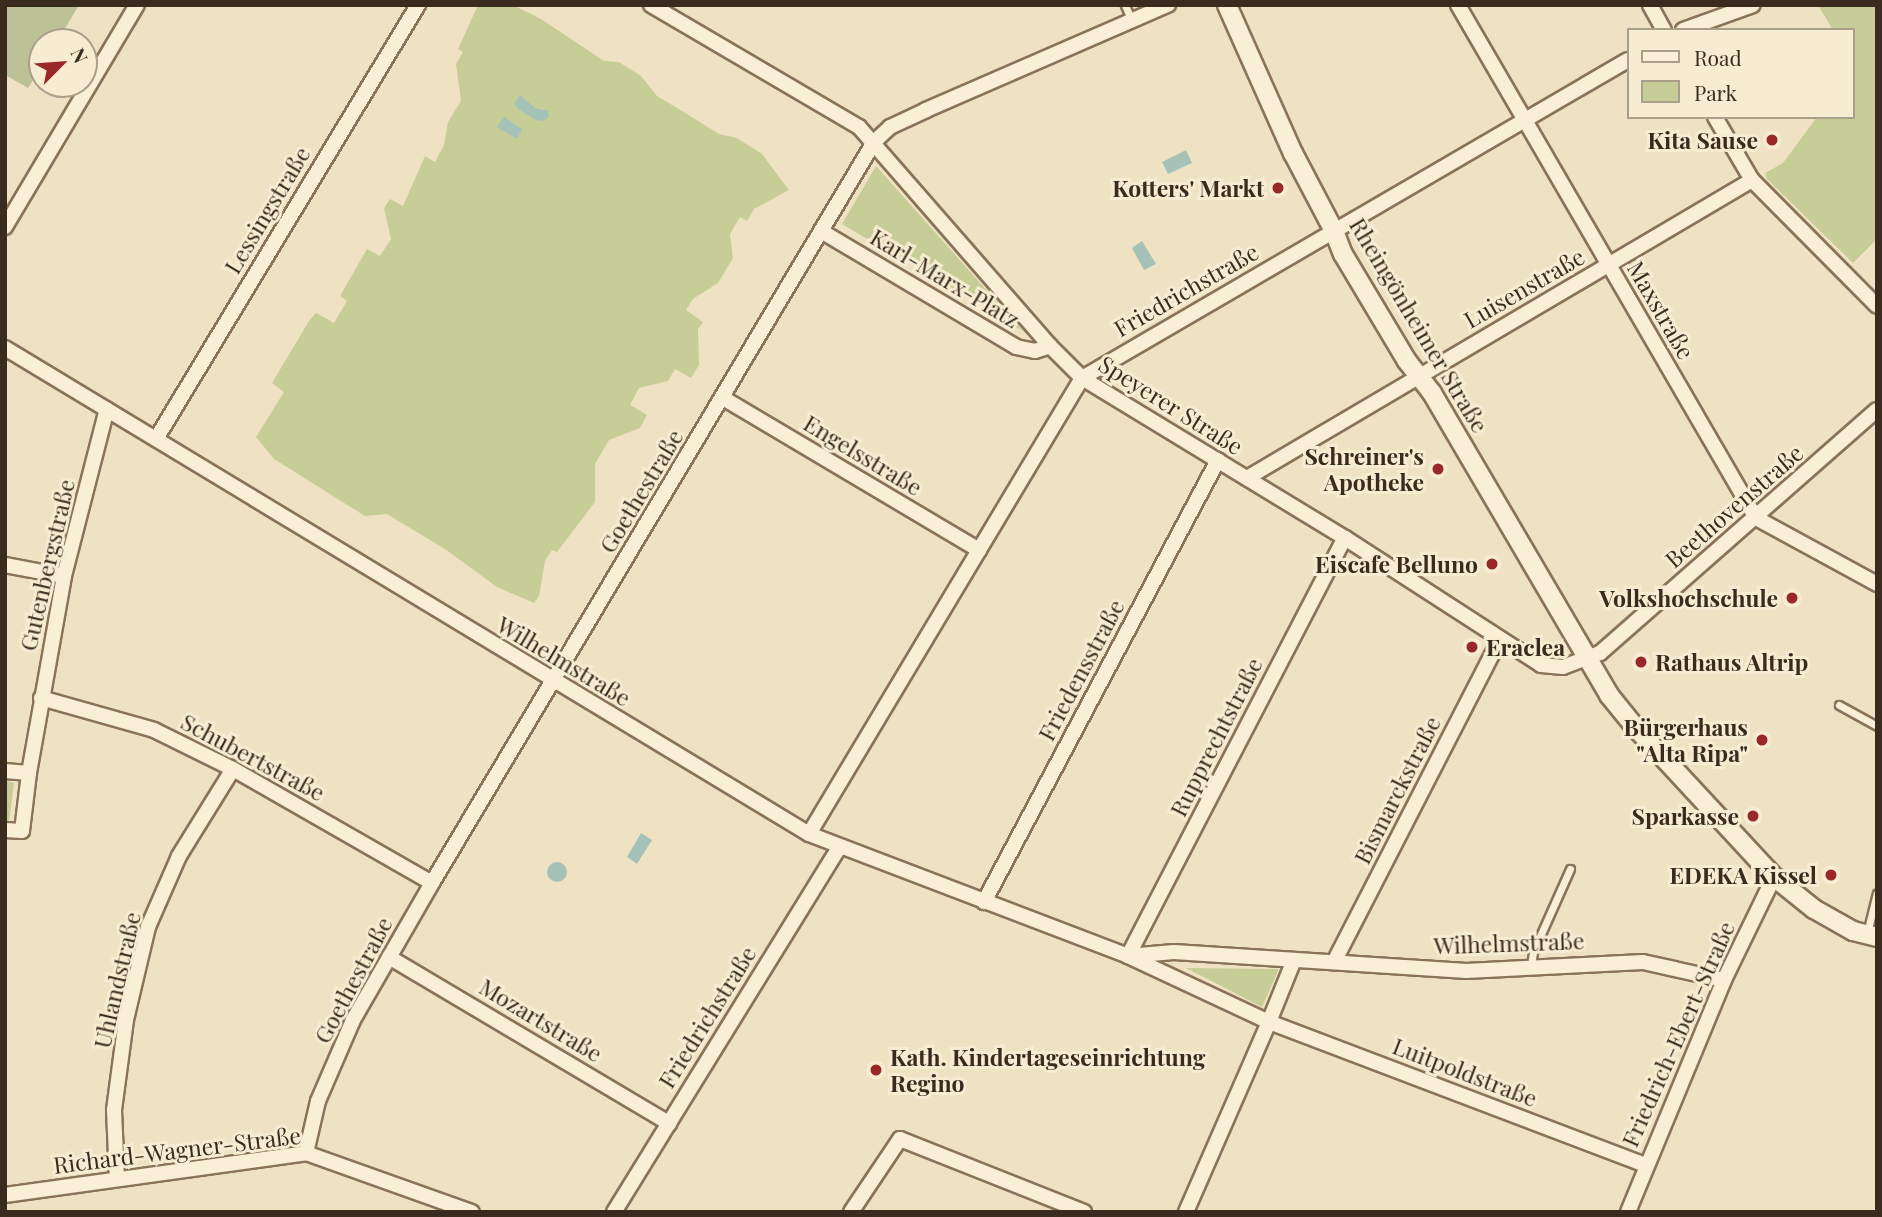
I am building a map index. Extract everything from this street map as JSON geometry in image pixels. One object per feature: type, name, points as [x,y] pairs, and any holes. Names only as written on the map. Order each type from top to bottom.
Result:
[{"type":"street","points":[[5,228],[137,5]]},
{"type":"street","name":"Lessingstraße","points":[[156,439],[418,5]]},
{"type":"street","name":"Speyerer Straße","points":[[651,5],[859,127],[1050,346],[1082,378],[1345,538],[1541,665],[1563,667],[1587,659]]},
{"type":"street","name":"Goethestraße","points":[[306,1153],[318,1101],[353,1020],[874,142],[891,127],[926,110],[1168,5]]},
{"type":"street","name":"Rheingönheimer Straße","points":[[1227,5],[1293,153],[1334,231],[1343,254],[1432,393],[1587,659],[1635,727],[1774,877],[1814,909],[1872,936]]},
{"type":"street","name":"Maxstraße","points":[[1458,5],[1756,518]]},
{"type":"street","points":[[1650,5],[1663,28]]},
{"type":"street","points":[[1689,28],[1753,5]]},
{"type":"street","name":"Friedrichstraße","points":[[809,834],[1082,378],[1626,61]]},
{"type":"street","points":[[1716,119],[1752,180],[1877,306]]},
{"type":"street","name":"Luisenstraße","points":[[1247,478],[1752,180]]},
{"type":"street","name":"Karl-Marx-Platz","points":[[821,231],[1016,347],[1035,351],[1050,346]]},
{"type":"street","name":"Wilhelmstraße","points":[[5,348],[809,834],[1128,956],[1269,1022]]},
{"type":"street","name":"Engelsstraße","points":[[723,398],[979,550]]},
{"type":"street","name":"Gutenbergstraße","points":[[5,830],[22,831],[41,698],[64,576],[107,409]]},
{"type":"street","name":"Beethovenstraße","points":[[1587,659],[1600,653],[1877,410]]},
{"type":"street","name":"Friedensstraße","points":[[984,902],[1218,460]]},
{"type":"street","points":[[1756,518],[1877,584]]},
{"type":"street","name":"Rupprechtstraße","points":[[1128,956],[1345,538]]},
{"type":"street","points":[[5,565],[64,576]]},
{"type":"street","name":"Bismarckstraße","points":[[1334,962],[1500,639]]},
{"type":"street","name":"Schubertstraße","points":[[41,698],[154,730],[233,769],[432,883]]},
{"type":"street","name":"Uhlandstraße","points":[[117,1178],[114,1110],[126,1020],[148,927],[179,856],[233,769]]},
{"type":"street","points":[[5,771],[29,773]]},
{"type":"street","name":"Friedrichstraße","points":[[614,1212],[839,847]]},
{"type":"street","name":"Friedrich-Ebert-Straße","points":[[1628,1212],[1644,1165],[1724,980],[1774,877]]},
{"type":"street","name":"Wilhelmstraße","points":[[1128,956],[1174,952],[1466,971],[1531,965],[1643,962],[1724,980]]},
{"type":"street","name":"Mozartstraße","points":[[389,957],[669,1122]]},
{"type":"street","points":[[1186,1212],[1294,960]]},
{"type":"street","name":"Luitpoldstraße","points":[[1269,1022],[1644,1165]]},
{"type":"street","points":[[850,1212],[900,1139],[1084,1212]]},
{"type":"street","name":"Richard-Wagner-Straße","points":[[5,1195],[306,1153],[472,1212]]},
{"type":"lane","points":[[1125,5],[1131,19]]},
{"type":"lane","points":[[1839,705],[1877,726]]},
{"type":"lane","points":[[1531,965],[1533,952],[1570,869]]},
{"type":"lane","points":[[1872,936],[1877,893]]},
{"type":"green space","points":[[5,5],[79,5],[65,28],[28,28],[28,88],[5,75]]},
{"type":"green space","points":[[478,5],[513,5],[541,19],[604,61],[619,62],[641,76],[657,96],[719,134],[737,138],[762,154],[789,190],[754,209],[747,221],[740,217],[730,234],[733,258],[718,283],[693,299],[686,310],[703,322],[698,329],[699,365],[691,378],[675,369],[668,381],[639,388],[630,405],[647,415],[640,428],[609,440],[595,464],[595,502],[557,552],[552,550],[545,561],[539,596],[534,603],[497,587],[445,549],[387,514],[365,516],[274,459],[256,437],[284,392],[272,383],[309,321],[316,313],[334,323],[347,301],[340,296],[367,249],[380,256],[391,239],[384,208],[390,199],[403,206],[425,156],[435,162],[444,145],[448,122],[461,101],[456,64],[463,52],[458,49]]},
{"type":"green space","points":[[1818,5],[1877,5],[1877,239],[1853,263],[1767,179],[1765,173],[1783,163],[1816,119],[1854,119],[1854,28],[1832,28]]},
{"type":"green space","points":[[876,166],[1023,331],[842,224]]},
{"type":"green space","points":[[5,781],[14,783],[9,823],[5,823]]},
{"type":"green space","points":[[1186,968],[1279,969],[1262,1007]]},
{"type":"water","points":[[520,95],[535,108],[548,111],[549,116],[544,121],[536,120],[520,110],[514,104]]},
{"type":"water","points":[[504,117],[522,129],[517,139],[497,127]]},
{"type":"water","points":[[1186,150],[1192,163],[1168,174],[1162,162]]},
{"type":"water","points":[[1142,241],[1156,264],[1144,270],[1132,248]]},
{"type":"water","points":[[641,833],[652,840],[637,864],[627,857]]},
{"type":"water","points":[[557,862],[564,865],[567,872],[564,879],[557,882],[550,879],[547,872],[550,865]]},
{"type":"place","name":"Kita Sause","points":[[1772,140]]},
{"type":"place","name":"Kotters' Markt","points":[[1278,188]]},
{"type":"place","name":"Schreiner's Apotheke","points":[[1438,469]]},
{"type":"place","name":"Eiscafe Belluno","points":[[1492,564]]},
{"type":"place","name":"Volkshochschule","points":[[1792,598]]},
{"type":"place","name":"Eraclea","points":[[1472,647]]},
{"type":"place","name":"Rathaus Altrip","points":[[1641,662]]},
{"type":"place","name":"Bürgerhaus \"Alta Ripa\"","points":[[1762,740]]},
{"type":"place","name":"Sparkasse","points":[[1753,816]]},
{"type":"place","name":"EDEKA Kissel","points":[[1831,875]]},
{"type":"place","name":"Kath. Kindertageseinrichtung Regino","points":[[876,1070]]}]
